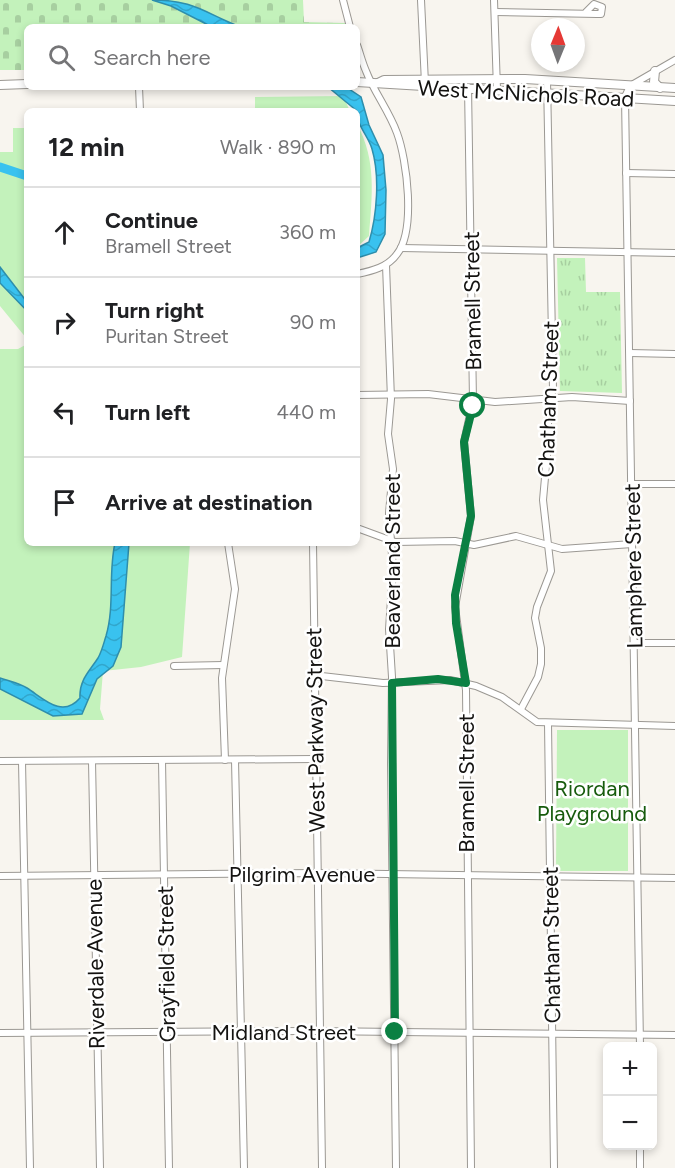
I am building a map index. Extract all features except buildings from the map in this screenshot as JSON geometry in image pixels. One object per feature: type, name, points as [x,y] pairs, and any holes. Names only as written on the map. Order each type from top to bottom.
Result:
[{"type":"main road","points":[[655,71],[654,82],[667,88],[670,100]]},
{"type":"main road","name":"West McNichols Road","points":[[368,83],[384,86],[468,78],[497,78],[667,88]]},
{"type":"main road","name":"West McNichols Road","points":[[425,83],[469,89],[670,100]]},
{"type":"main road","points":[[0,85],[24,84]]},
{"type":"street","points":[[343,0],[349,24]]},
{"type":"street","points":[[420,0],[425,83]]},
{"type":"street","points":[[494,0],[497,89]]},
{"type":"street","points":[[495,12],[586,12]]},
{"type":"street","points":[[360,55],[368,83],[389,113],[402,150],[407,211],[401,248],[386,265],[360,273]]},
{"type":"street","points":[[630,86],[675,60]]},
{"type":"street","name":"Bramell Street","points":[[468,78],[473,401],[464,442],[471,516],[455,607],[466,683],[471,1168]]},
{"type":"street","name":"Chatham Street","points":[[521,710],[538,677],[541,664],[536,618],[551,571],[543,500],[548,444],[548,407],[553,388],[547,80]]},
{"type":"street","name":"Lamphere Street","points":[[630,86],[626,97],[626,173],[640,1042]]},
{"type":"street","points":[[139,90],[140,108]]},
{"type":"street","points":[[626,173],[675,174]]},
{"type":"street","points":[[401,248],[675,253]]},
{"type":"street","name":"Beaverland Street","points":[[386,265],[391,396],[388,434],[393,469],[389,539],[393,569],[389,629],[392,683],[396,1168]]},
{"type":"street","points":[[630,353],[675,354]]},
{"type":"street","points":[[360,395],[428,394],[473,401],[550,399],[630,401]]},
{"type":"street","points":[[632,484],[675,484]]},
{"type":"street","points":[[360,529],[395,542],[474,545],[516,536],[556,549],[633,544]]},
{"type":"street","points":[[225,760],[223,665],[235,597],[228,546]]},
{"type":"street","name":"West Parkway Street","points":[[313,546],[313,675],[322,1168]]},
{"type":"street","points":[[634,643],[675,643]]},
{"type":"street","points":[[174,666],[223,665]]},
{"type":"street","points":[[313,675],[392,683],[438,679],[466,683],[502,697],[531,719],[548,723],[675,726]]},
{"type":"street","name":"Chatham Street","points":[[548,723],[549,876],[554,1034],[554,1168]]},
{"type":"street","points":[[0,761],[315,759]]},
{"type":"street","name":"Grayfield Street","points":[[162,760],[170,1168]]},
{"type":"street","points":[[235,760],[244,1168]]},
{"type":"street","points":[[22,761],[30,1168]]},
{"type":"street","name":"Riverdale Avenue","points":[[92,761],[100,1168]]},
{"type":"street","name":"Pilgrim Avenue","points":[[0,876],[317,873],[675,878]]},
{"type":"street","name":"Midland Street","points":[[0,1033],[395,1032],[675,1035]]},
{"type":"street","points":[[640,1150],[640,1168]]},
{"type":"green space","points":[[0,0],[303,0],[304,22],[345,24],[24,24],[24,70],[0,70]]},
{"type":"green space","points":[[343,96],[349,108],[255,108],[255,97]]},
{"type":"green space","points":[[13,128],[24,128],[24,335],[0,306],[0,152],[13,152]]},
{"type":"green space","points":[[360,131],[368,151],[372,179],[369,236],[360,244]]},
{"type":"green space","points":[[557,258],[585,258],[586,292],[620,292],[622,393],[560,391]]},
{"type":"green space","points":[[24,346],[24,546],[190,546],[182,657],[141,667],[103,671],[100,709],[104,720],[0,720],[0,349],[18,349]]},
{"type":"green space","name":"Riordan Playground","points":[[557,730],[628,730],[628,871],[556,871]]},
{"type":"water","points":[[152,0],[179,2],[199,8],[234,24],[206,24],[171,6]]},
{"type":"water","points":[[332,90],[350,90],[361,97],[369,125],[383,155],[386,190],[385,234],[376,252],[360,257],[360,246],[369,242],[374,220],[377,183],[370,144],[360,124],[360,108],[353,108]]},
{"type":"water","points":[[0,267],[24,298],[24,308],[0,283]]},
{"type":"water","points":[[114,546],[129,546],[121,647],[113,666],[97,679],[82,714],[53,716],[0,689],[0,678],[24,686],[46,701],[60,707],[73,704],[80,698],[83,681],[99,655],[109,624]]},
{"type":"waterway","points":[[0,167],[24,175]]},
{"type":"route","points":[[395,1032],[392,683],[438,679],[466,683],[456,623],[455,595],[471,516],[464,442],[473,406]]}]
